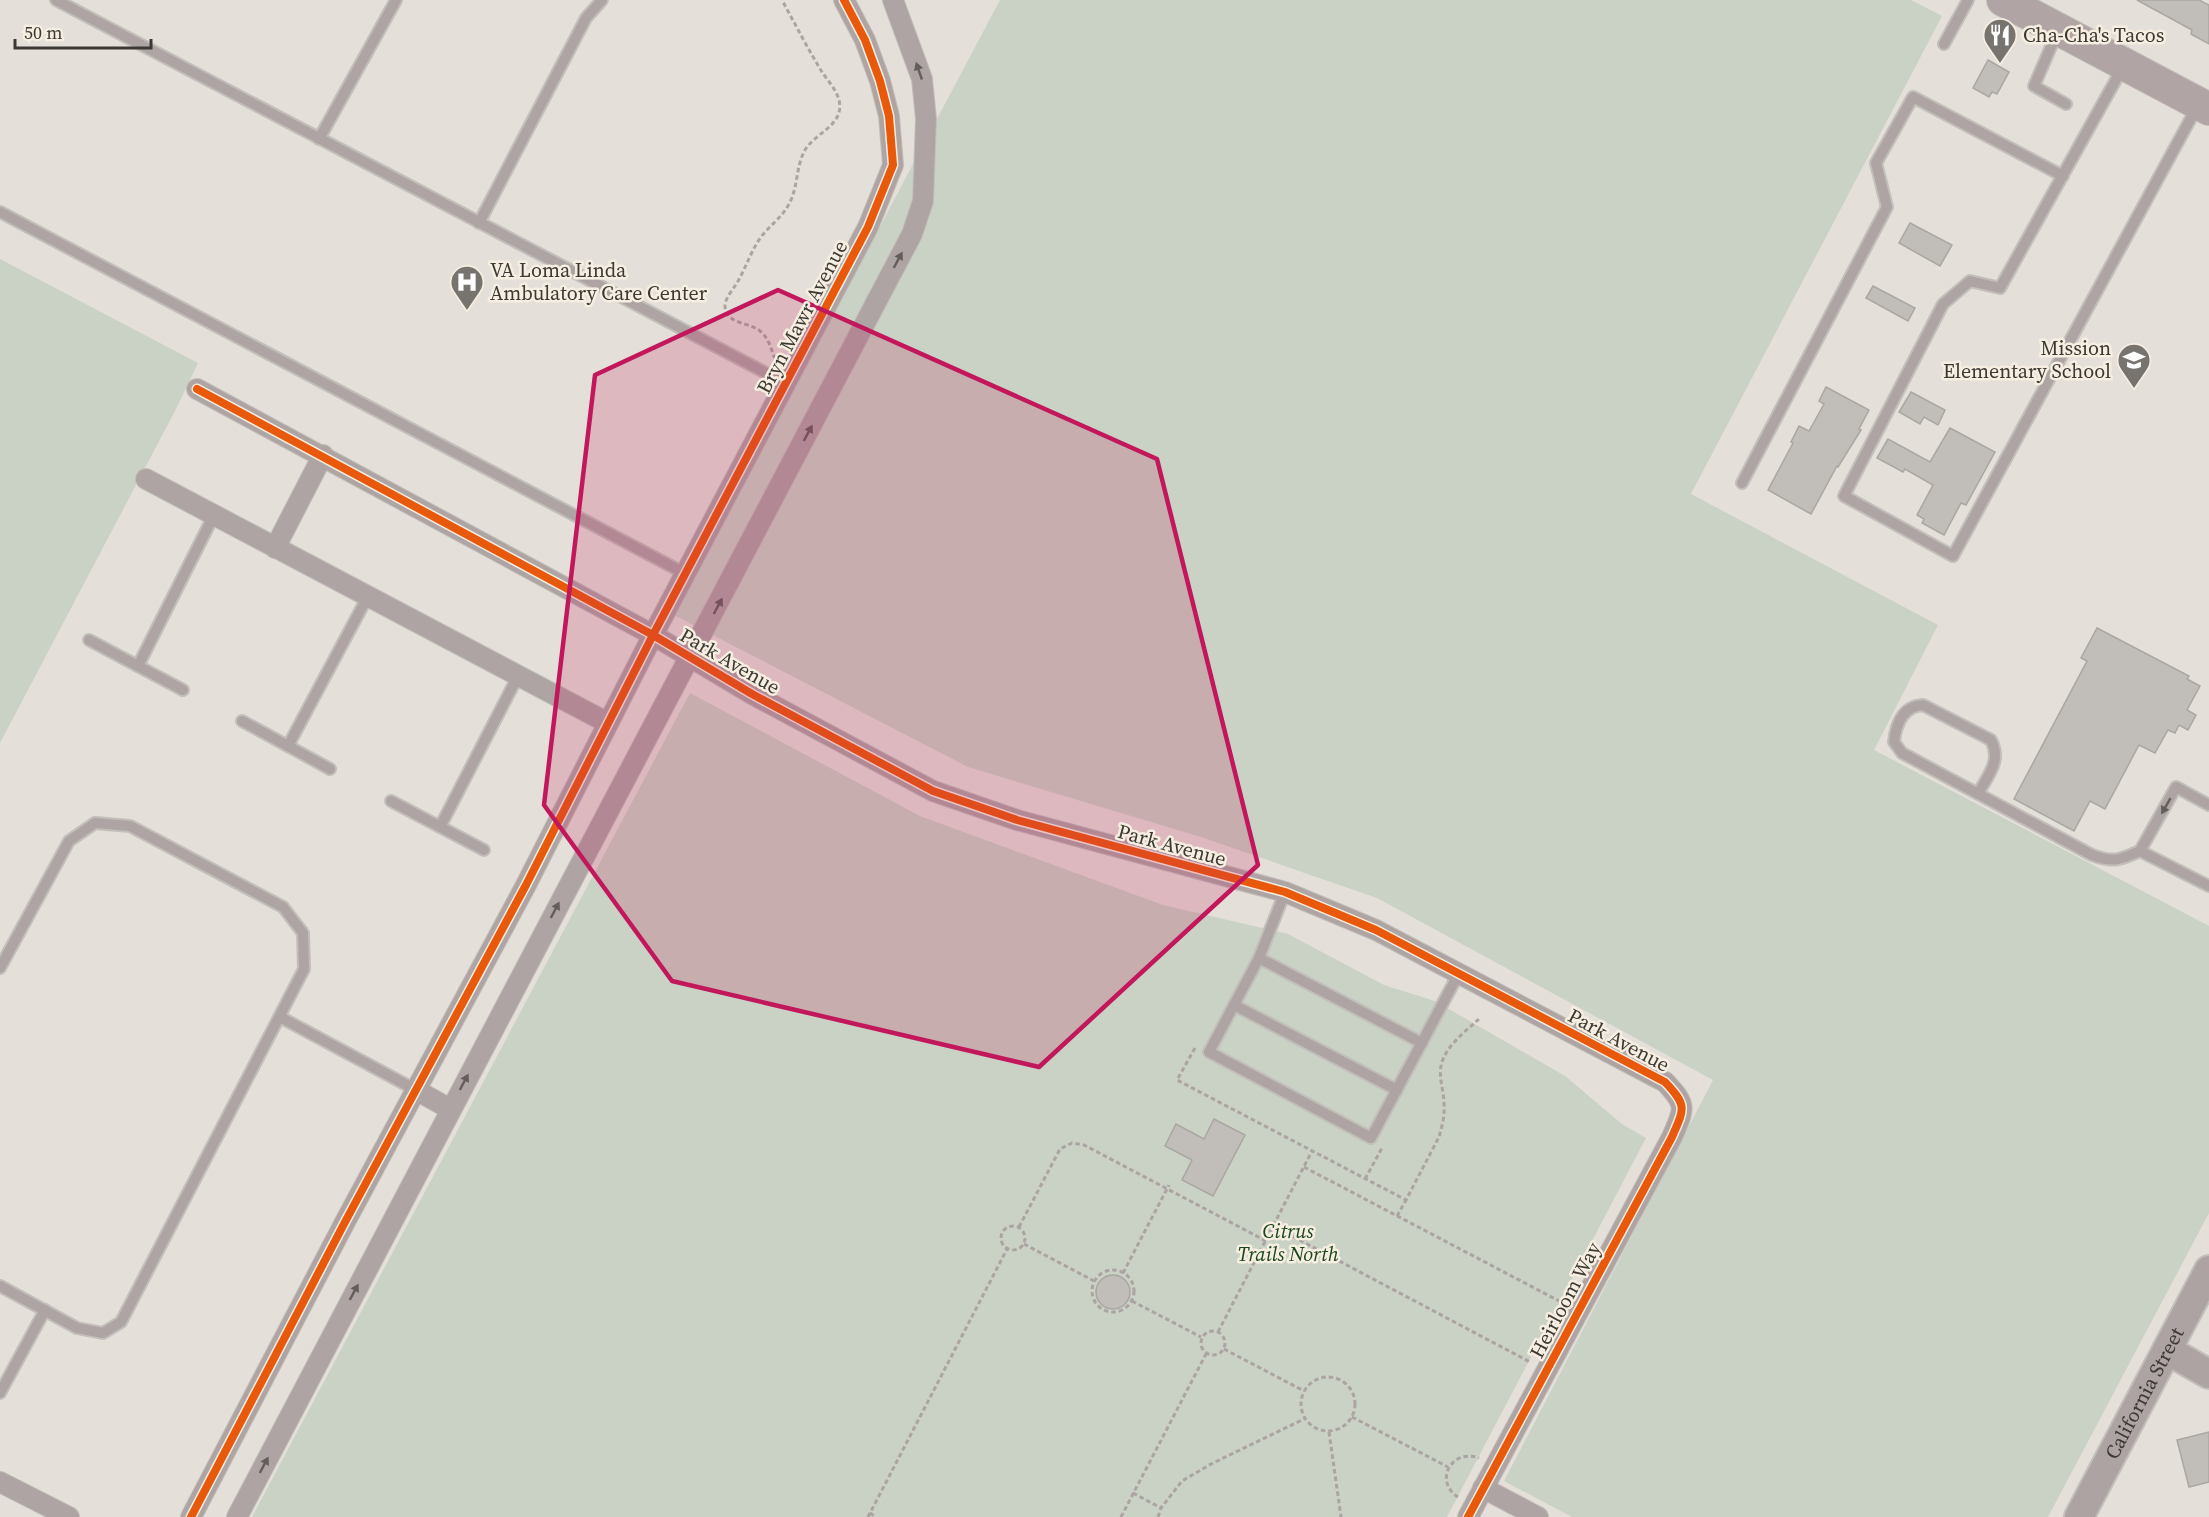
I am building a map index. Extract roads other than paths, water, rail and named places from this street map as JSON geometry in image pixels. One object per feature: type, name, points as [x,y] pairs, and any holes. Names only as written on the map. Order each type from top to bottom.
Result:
[{"type":"main road","points":[[2003,0],[2204,106]]},
{"type":"main road","name":"California Street","points":[[2079,1517],[2209,1270]]},
{"type":"main road","points":[[2167,1350],[2209,1374]]},
{"type":"street","name":"Bryn Mawr Avenue","points":[[191,1517],[526,885],[653,635],[868,227],[892,165],[889,116],[880,81],[865,40],[844,0]]},
{"type":"street","points":[[237,1517],[450,1109],[691,658],[912,234],[923,201],[926,119],[922,79],[893,0]]},
{"type":"street","name":"Park Avenue","points":[[197,389],[653,635],[752,694],[933,791],[1017,820],[1285,892],[1376,930],[1665,1082],[1679,1096]]},
{"type":"street","points":[[275,548],[323,455]]},
{"type":"street","points":[[146,479],[608,723]]},
{"type":"street","points":[[416,1090],[450,1109]]},
{"type":"street","name":"Heirloom Way","points":[[1468,1517],[1672,1137],[1683,1113],[1679,1096]]},
{"type":"street","points":[[0,1482],[69,1517]]},
{"type":"street","points":[[1483,1488],[1538,1517]]},
{"type":"lane","points":[[56,0],[785,383]]},
{"type":"lane","points":[[319,139],[396,0]]},
{"type":"lane","points":[[479,223],[586,18],[602,0]]},
{"type":"lane","points":[[1944,44],[1968,0]]},
{"type":"lane","points":[[2059,30],[2034,86],[2066,104]]},
{"type":"lane","points":[[2125,64],[2001,288],[1970,281],[1942,304],[1844,496],[1953,556],[2204,106]]},
{"type":"lane","points":[[1742,483],[1887,207],[1876,163],[1913,97],[2063,176]]},
{"type":"lane","points":[[0,212],[686,574]]},
{"type":"lane","points":[[138,666],[214,515]]},
{"type":"lane","points":[[288,746],[368,596]]},
{"type":"lane","points":[[89,640],[183,690]]},
{"type":"lane","points":[[440,827],[518,676]]},
{"type":"lane","points":[[1978,794],[1996,759],[1996,749],[1991,740],[1923,705],[1913,705],[1907,709],[1894,736],[1894,742],[1902,753],[1978,794],[2092,855],[2106,860],[2121,860],[2140,851],[2176,788],[2209,805]]},
{"type":"lane","points":[[242,721],[330,769]]},
{"type":"lane","points":[[391,801],[484,850]]},
{"type":"lane","points":[[0,968],[69,841],[95,822],[130,826],[283,907],[303,933],[304,969],[121,1322],[103,1333],[77,1328],[0,1286]]},
{"type":"lane","points":[[2140,851],[2209,886]]},
{"type":"lane","points":[[1285,892],[1259,958],[1209,1052],[1371,1138],[1459,974]]},
{"type":"lane","points":[[1259,958],[1422,1043]]},
{"type":"lane","points":[[1234,1005],[1396,1090]]},
{"type":"lane","points":[[280,1017],[416,1090]]},
{"type":"lane","points":[[0,1393],[45,1310]]},
{"type":"place","name":"Cha-Cha's Tacos","points":[[2000,64]]},
{"type":"place","name":"VA Loma Linda Ambulatory Care Center","points":[[467,311]]},
{"type":"place","name":"Mission Elementary School","points":[[2134,389]]},
{"type":"park label","name":"Citrus Trails North","points":[[1288,1242]]}]
